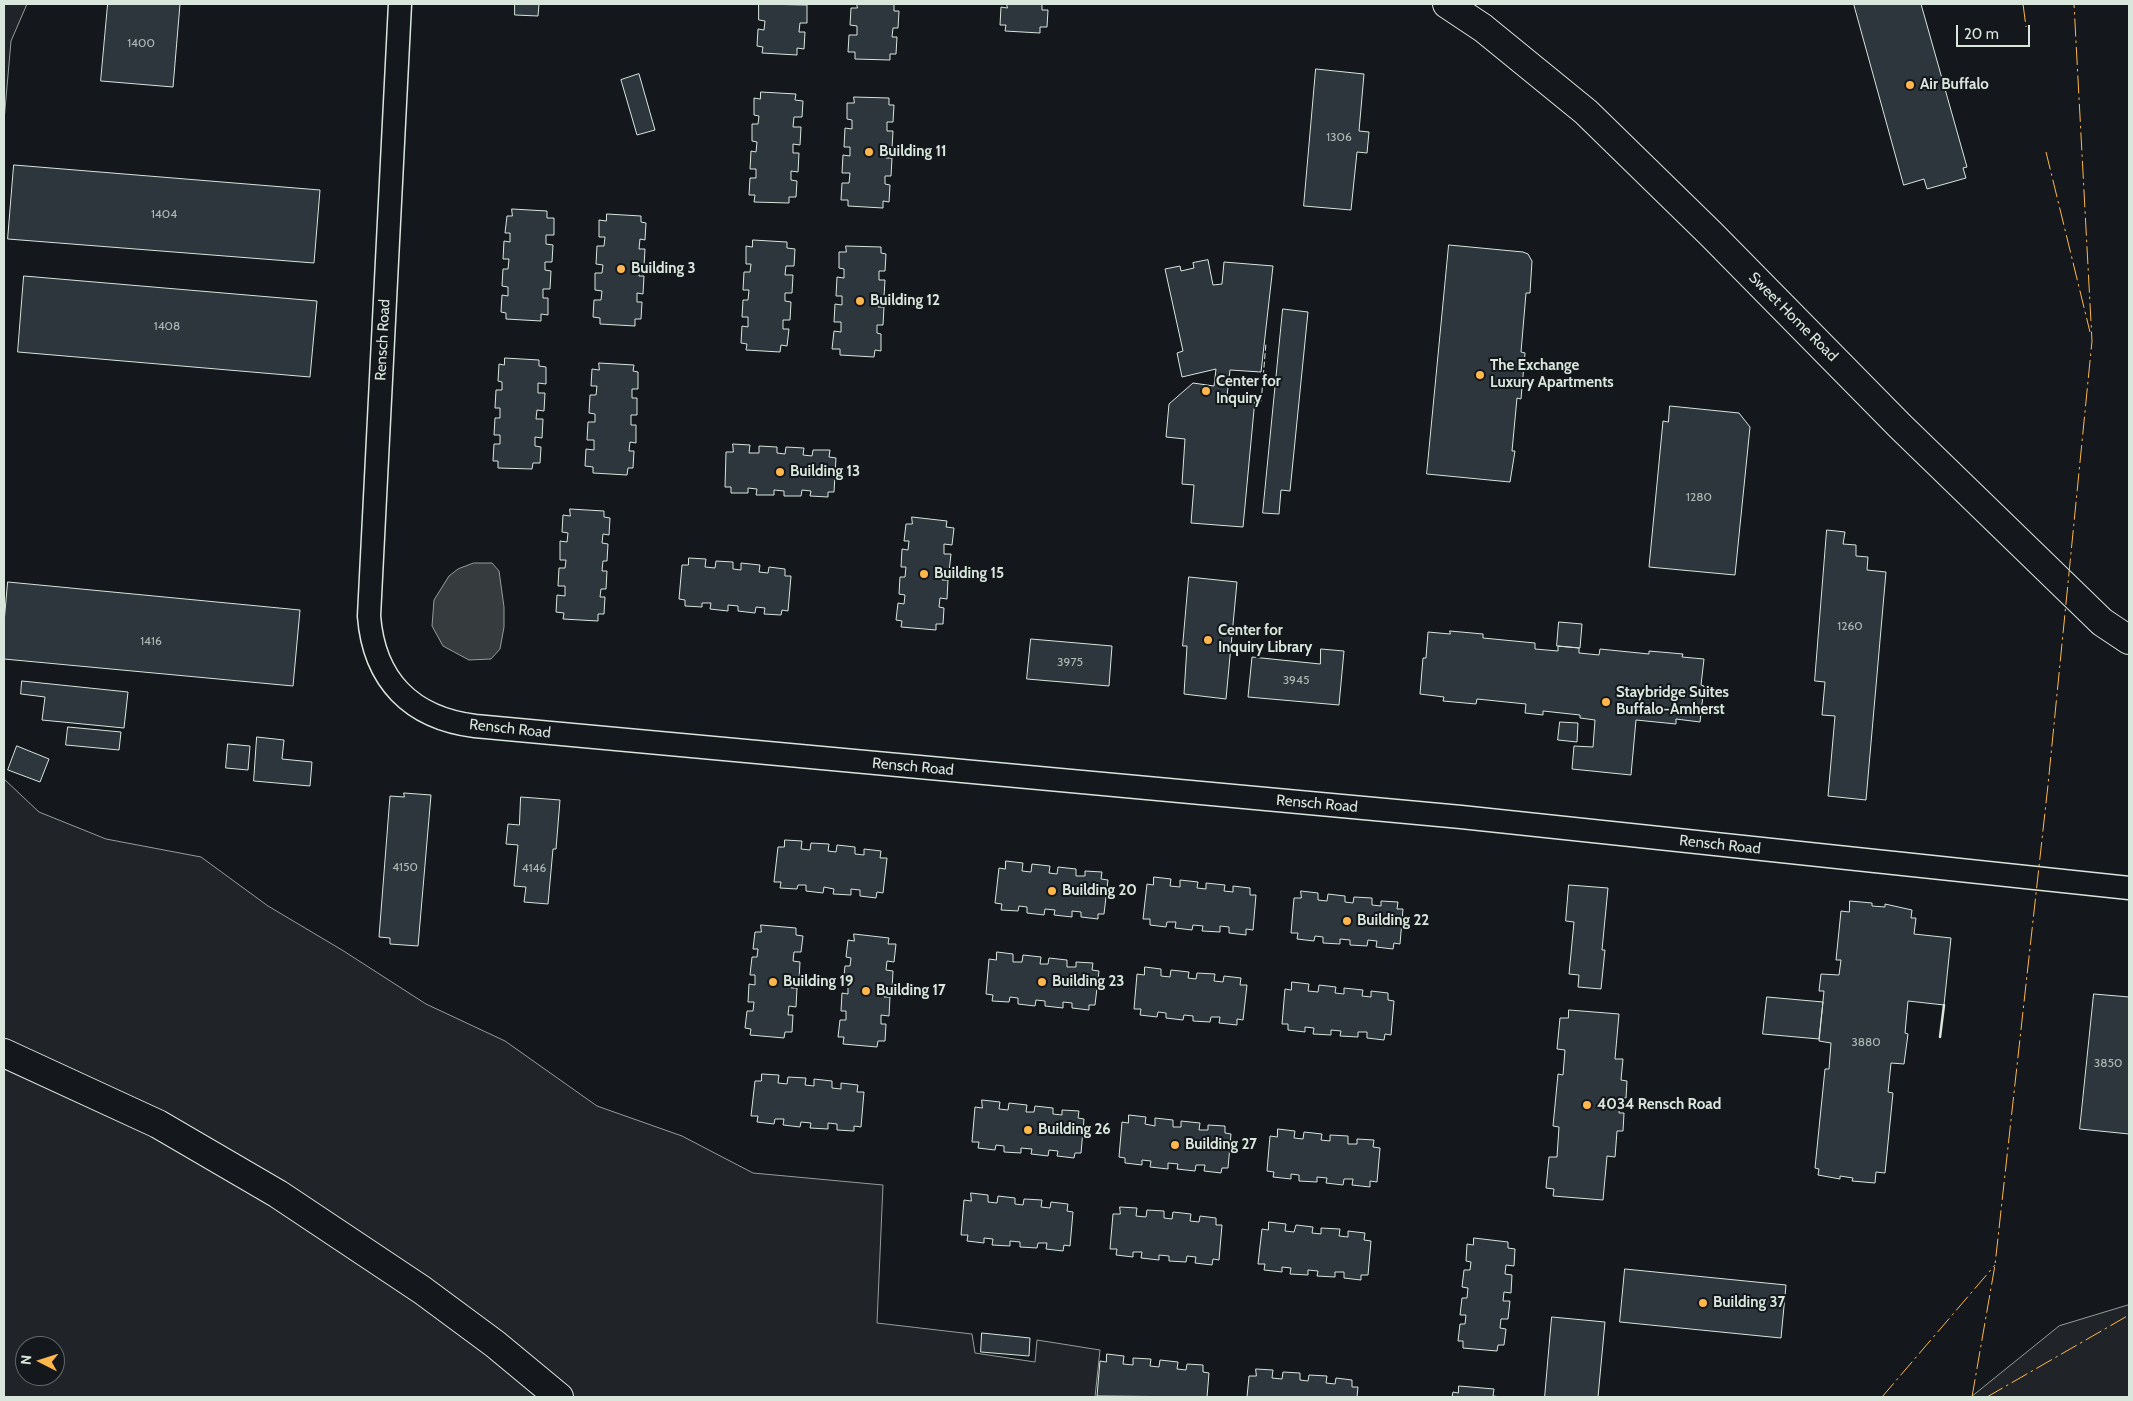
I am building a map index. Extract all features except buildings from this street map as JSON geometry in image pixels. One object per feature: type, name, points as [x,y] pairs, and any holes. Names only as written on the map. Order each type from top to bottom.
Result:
[{"type":"main road","name":"Sweet Home Road","points":[[1447,4],[1483,28],[1586,112],[1711,234],[1900,426],[2102,622],[2129,640]]},
{"type":"main road","points":[[4,1053],[158,1124],[278,1194],[389,1266],[444,1305],[559,1397]]},
{"type":"street","name":"Rensch Road","points":[[400,4],[369,616],[370,634],[375,653],[383,670],[407,699],[439,719],[476,726],[1461,817],[2129,888]]},
{"type":"shaded area","points":[[4,4],[27,4],[11,41],[4,121]]},
{"type":"shaded area","points":[[474,563],[492,563],[499,571],[504,607],[504,627],[500,649],[491,659],[469,660],[443,646],[432,626],[434,600],[449,576],[458,569]]},
{"type":"shaded area","points":[[4,779],[39,812],[106,839],[201,857],[268,906],[342,950],[426,1004],[505,1041],[597,1106],[682,1136],[753,1173],[883,1185],[877,1323],[972,1334],[975,1353],[1035,1362],[1037,1340],[1100,1350],[1095,1397],[4,1397]]},
{"type":"shaded area","points":[[2129,1305],[2129,1397],[1971,1397],[2059,1326]]},
{"type":"fence","points":[[1254,403],[1261,403],[1266,343]]},
{"type":"wall","points":[[1940,1037],[1944,1005]]},
{"type":"power","points":[[2023,4],[2026,27]]},
{"type":"power","points":[[1972,1397],[1995,1265],[2048,785],[2092,341],[2074,4]]},
{"type":"power","points":[[2046,152],[2090,332]]},
{"type":"power","points":[[1882,1397],[1995,1265]]},
{"type":"power","points":[[1987,1397],[2129,1315]]},
{"type":"place","name":"Air Buffalo","points":[[1910,85]]},
{"type":"place","name":"Building 11","points":[[869,152]]},
{"type":"place","name":"Building 3","points":[[621,269]]},
{"type":"place","name":"Building 12","points":[[860,301]]},
{"type":"place","name":"The Exchange Luxury Apartments","points":[[1480,375]]},
{"type":"place","name":"Center for Inquiry","points":[[1206,391]]},
{"type":"place","name":"Building 13","points":[[780,472]]},
{"type":"place","name":"Building 15","points":[[924,574]]},
{"type":"place","name":"Center for Inquiry Library","points":[[1208,640]]},
{"type":"place","name":"Staybridge Suites Buffalo-Amherst","points":[[1606,702]]},
{"type":"place","name":"Building 20","points":[[1052,891]]},
{"type":"place","name":"Building 22","points":[[1347,921]]},
{"type":"place","name":"Building 19","points":[[773,982]]},
{"type":"place","name":"Building 23","points":[[1042,982]]},
{"type":"place","name":"Building 17","points":[[866,991]]},
{"type":"place","name":"4034 Rensch Road","points":[[1587,1105]]},
{"type":"place","name":"Building 26","points":[[1028,1130]]},
{"type":"place","name":"Building 27","points":[[1175,1145]]},
{"type":"place","name":"Building 37","points":[[1703,1303]]}]
